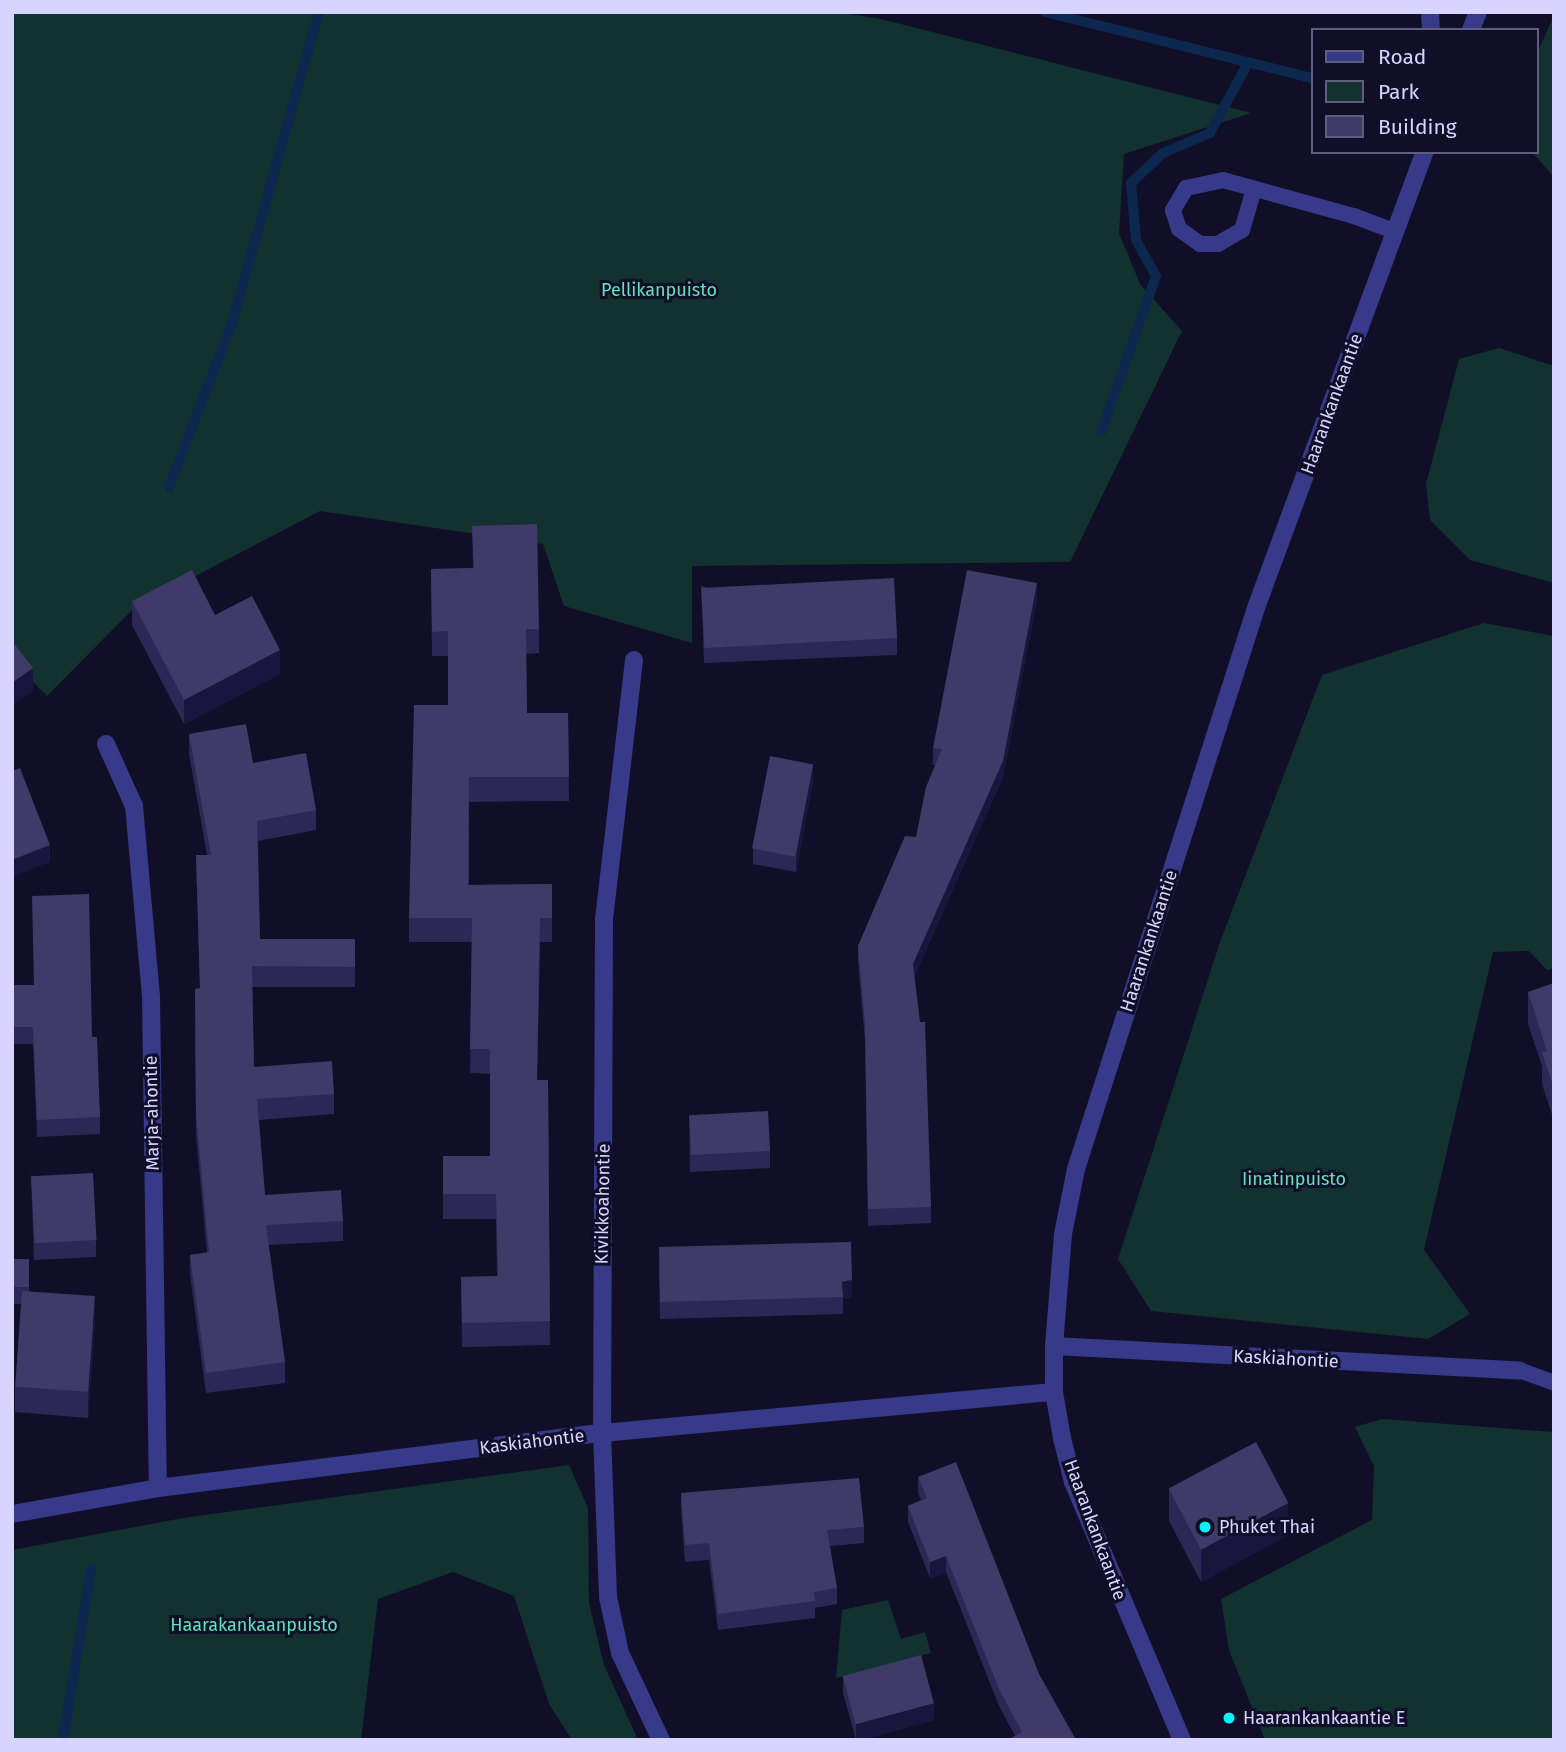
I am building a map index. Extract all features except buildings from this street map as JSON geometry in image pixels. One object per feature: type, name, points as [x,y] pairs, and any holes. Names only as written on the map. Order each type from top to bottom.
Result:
[{"type":"street","name":"Haarankankaantie","points":[[1182,1740],[1073,1482],[1054,1392],[1054,1346],[1063,1234],[1076,1169],[1257,605],[1424,154]]},
{"type":"street","name":"Kivikkoahontie","points":[[634,660],[604,920],[602,1433],[608,1597],[620,1653],[661,1740]]},
{"type":"street","name":"Marja-ahontie","points":[[106,744],[134,806],[151,996],[158,1488]]},
{"type":"street","name":"Kaskiahontie","points":[[1054,1346],[1519,1370]]},
{"type":"street","name":"Kaskiahontie","points":[[12,1514],[158,1488],[602,1433],[1054,1392]]},
{"type":"lane","points":[[1254,189],[1242,230],[1218,244],[1200,244],[1179,229],[1173,211],[1186,188],[1223,180],[1254,189],[1396,232]]},
{"type":"lane","points":[[1519,1370],[1554,1383]]},
{"type":"green space","name":"Pellikanpuisto","points":[[12,12],[837,12],[881,19],[1251,113],[1124,154],[1119,233],[1140,284],[1182,331],[1070,562],[692,566],[692,643],[564,606],[543,544],[320,511],[134,608],[47,696],[12,661]]},
{"type":"green space","points":[[1554,15],[1554,177],[1534,154],[1538,154],[1538,51]]},
{"type":"green space","points":[[1499,348],[1554,366],[1554,583],[1470,560],[1430,520],[1426,484],[1459,359]]},
{"type":"green space","name":"Iinatinpuisto","points":[[1484,623],[1554,636],[1554,968],[1547,970],[1529,951],[1493,952],[1424,1250],[1470,1314],[1428,1339],[1151,1311],[1118,1259],[1220,942],[1322,675]]},
{"type":"green space","points":[[1382,1419],[1554,1432],[1554,1740],[1265,1740],[1229,1650],[1221,1599],[1372,1520],[1374,1466],[1355,1427]]},
{"type":"green space","name":"Haarakankaanpuisto","points":[[569,1465],[588,1508],[589,1603],[604,1665],[638,1740],[572,1740],[549,1704],[514,1596],[453,1572],[378,1599],[361,1740],[12,1740],[12,1550],[183,1518]]},
{"type":"green space","points":[[888,1600],[901,1639],[925,1632],[931,1653],[836,1678],[842,1610]]},
{"type":"waterway","points":[[169,487],[232,323],[319,12]]},
{"type":"waterway","points":[[1045,12],[1310,78]]},
{"type":"waterway","points":[[1101,432],[1156,276],[1136,240],[1131,183],[1163,153],[1210,133],[1248,63]]},
{"type":"waterway","points":[[63,1740],[91,1569]]},
{"type":"place","name":"Phuket Thai","points":[[1205,1527]]},
{"type":"place","name":"Haarankankaantie E","points":[[1229,1718]]}]
